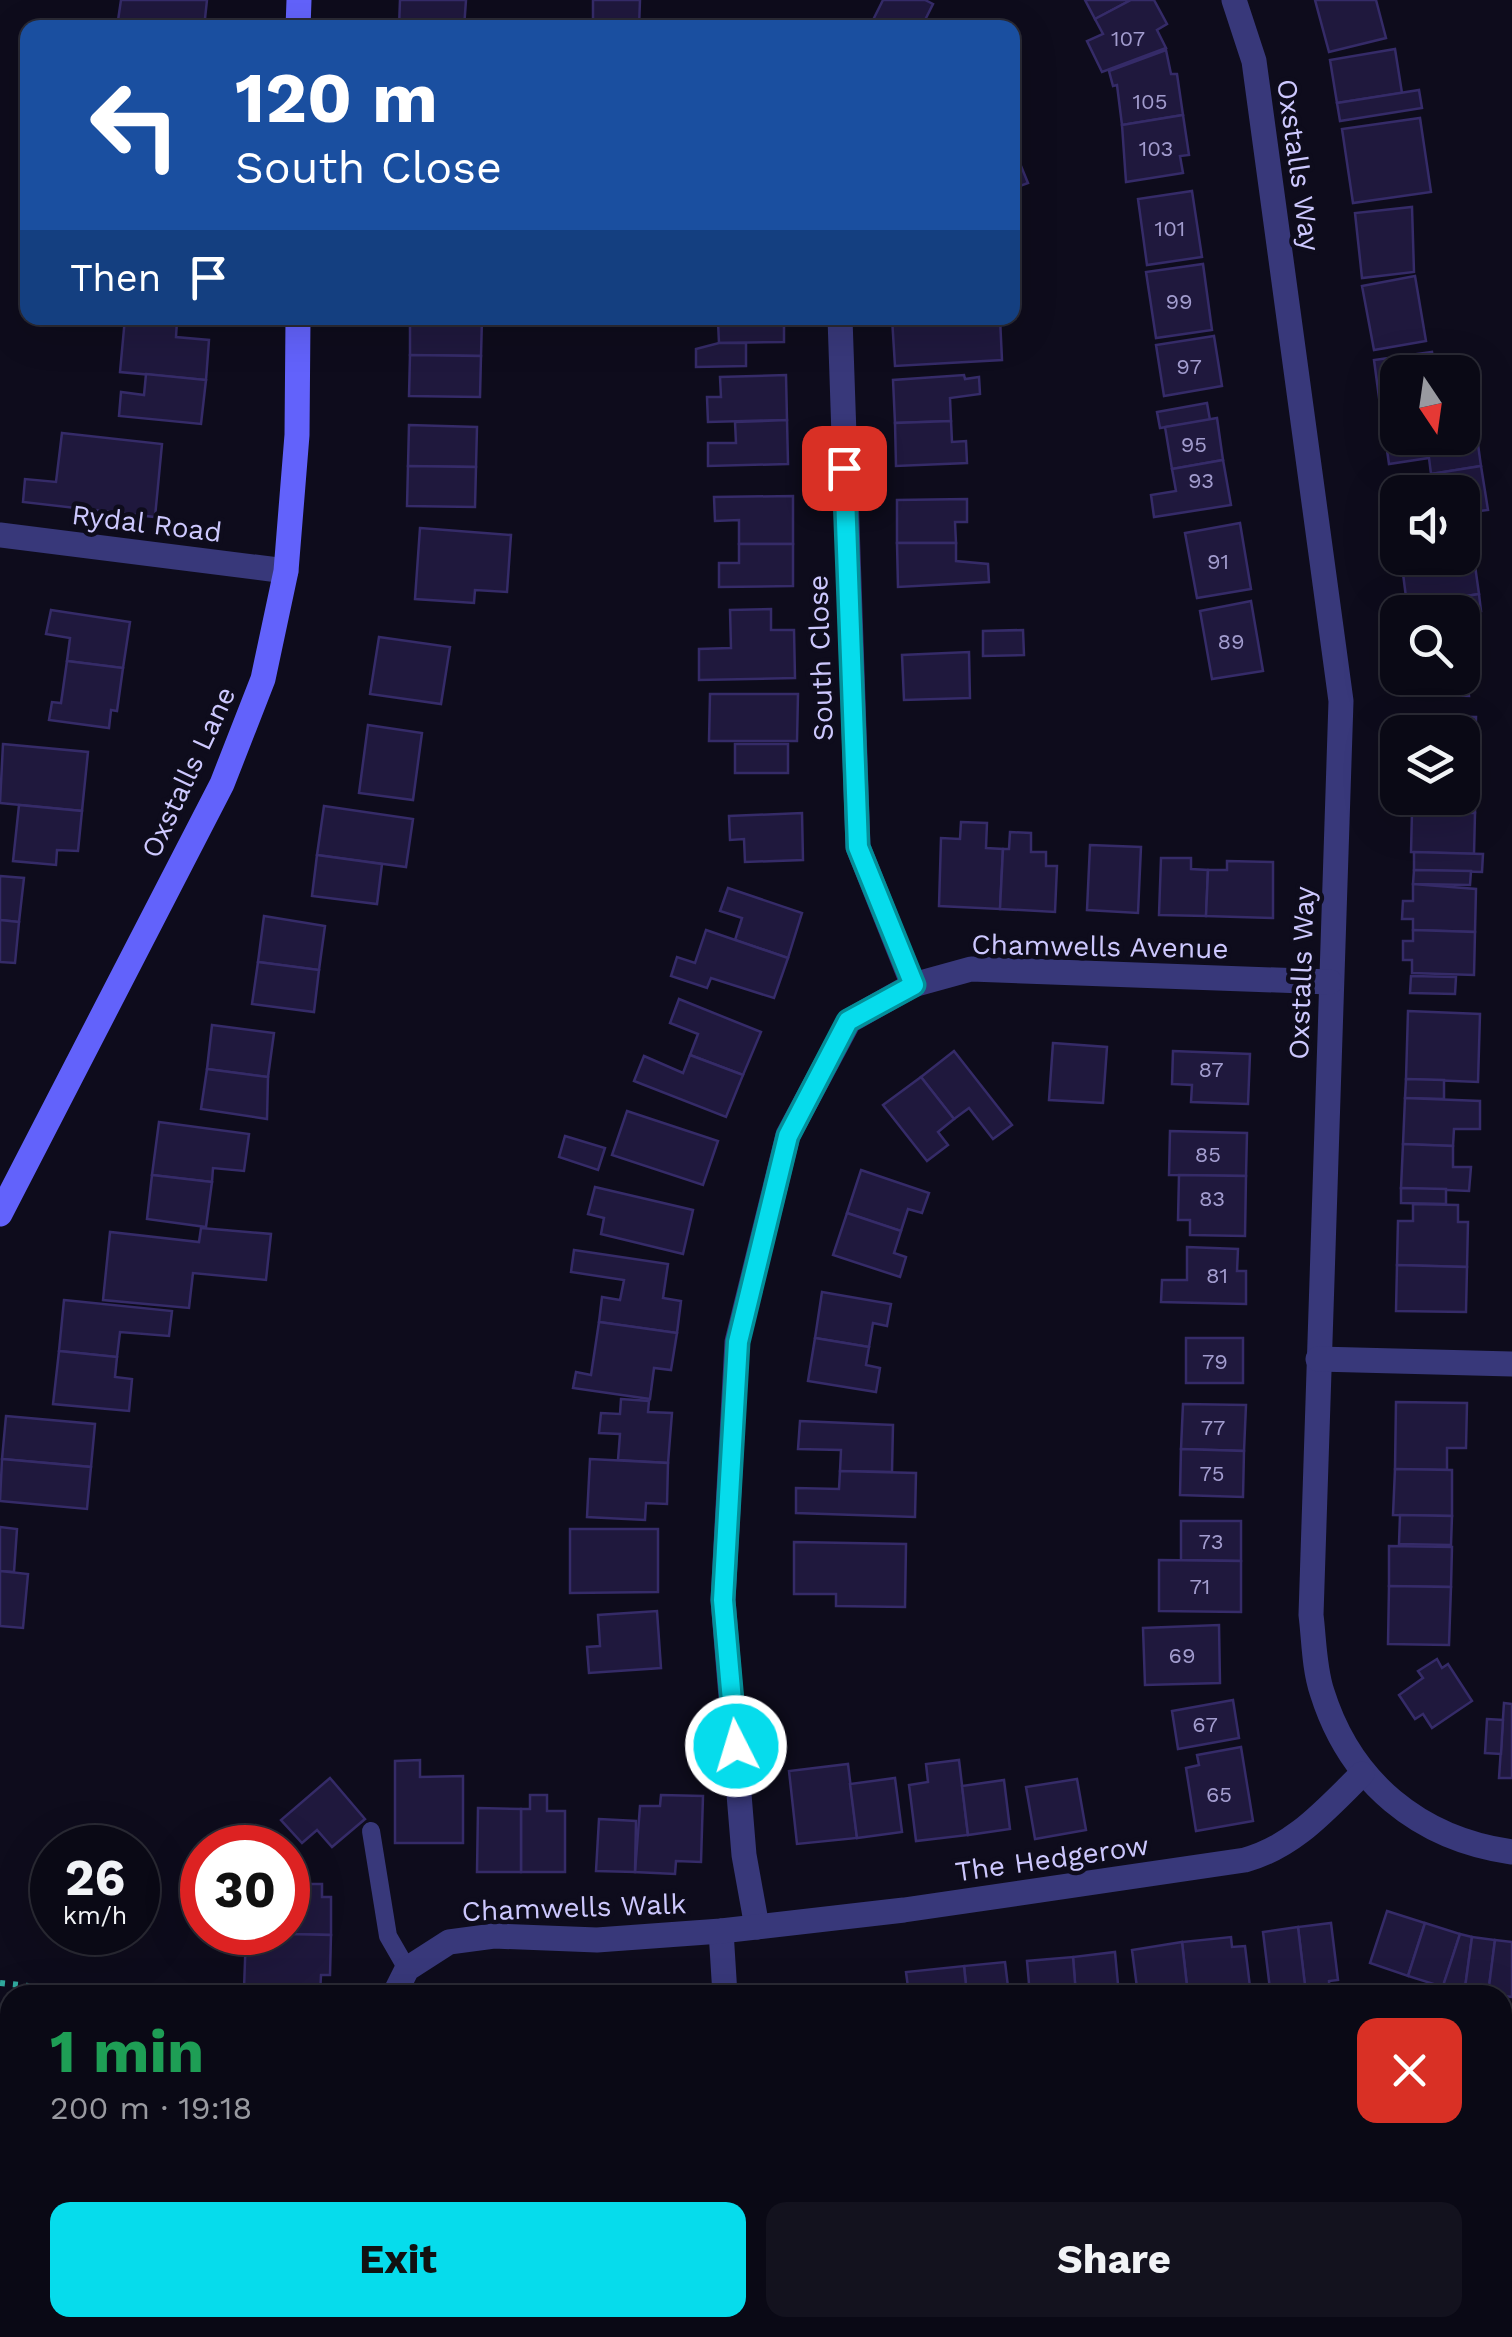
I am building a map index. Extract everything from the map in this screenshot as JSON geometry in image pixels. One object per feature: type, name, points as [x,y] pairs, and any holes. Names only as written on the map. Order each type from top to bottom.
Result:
[{"type":"street","name":"Oxstalls Way","points":[[1234,0],[1254,62],[1342,701],[1311,1614],[1320,1688],[1338,1734],[1362,1774],[1400,1812],[1441,1832],[1512,1852]]},
{"type":"street","name":"Oxstalls Lane","points":[[0,1214],[222,784],[264,679],[286,571],[297,436],[298,325]]},
{"type":"street","name":"South Close","points":[[840,325],[858,847],[914,985]]},
{"type":"street","name":"Rydal Road","points":[[0,534],[286,571]]},
{"type":"street","name":"Chamwells Avenue","points":[[757,1927],[744,1856],[723,1600],[738,1342],[788,1136],[848,1021],[914,985],[971,969],[1330,982]]},
{"type":"street","points":[[1318,1359],[1512,1364]]},
{"type":"street","name":"The Hedgerow","points":[[721,1931],[1245,1860],[1274,1852],[1305,1829],[1362,1774]]},
{"type":"street","points":[[721,1931],[724,1985]]},
{"type":"street","name":"Chamwells Walk","points":[[407,1969],[449,1942],[494,1936],[597,1940],[721,1931]]},
{"type":"street","points":[[399,1985],[407,1969]]},
{"type":"lane","points":[[371,1831],[383,1920],[407,1969]]},
{"type":"building","points":[[121,0],[207,0],[205,20],[118,20]]},
{"type":"building","points":[[400,0],[466,0],[465,20],[399,20]]},
{"type":"building","points":[[593,0],[640,0],[639,20],[593,20]]},
{"type":"building","points":[[883,0],[925,0],[933,4],[925,20],[873,20]]},
{"type":"building","points":[[1085,0],[1131,0],[1095,19]]},
{"type":"building","points":[[1131,0],[1154,0],[1167,24],[1157,30],[1166,48],[1102,72],[1087,41],[1103,34],[1095,19]]},
{"type":"building","points":[[1315,0],[1376,0],[1386,38],[1329,52]]},
{"type":"building","points":[[1395,49],[1402,93],[1337,103],[1330,60]]},
{"type":"building","points":[[1166,50],[1171,74],[1177,74],[1183,115],[1122,125],[1117,85],[1113,86],[1109,71]]},
{"type":"building","points":[[1419,90],[1422,108],[1340,121],[1337,103]]},
{"type":"building","points":[[1183,115],[1189,155],[1180,156],[1183,173],[1126,182],[1122,125]]},
{"type":"building","points":[[1420,118],[1431,192],[1353,203],[1342,129]]},
{"type":"building","points":[[1020,164],[1028,183],[1020,186]]},
{"type":"building","points":[[1192,191],[1202,257],[1147,265],[1138,199]]},
{"type":"building","points":[[1412,207],[1414,272],[1362,278],[1355,213]]},
{"type":"building","points":[[1203,264],[1212,330],[1156,338],[1146,272]]},
{"type":"building","points":[[1415,276],[1426,341],[1374,350],[1362,286]]},
{"type":"building","points":[[124,325],[177,325],[176,337],[209,340],[206,380],[120,372]]},
{"type":"building","points":[[410,325],[482,325],[481,356],[410,355]]},
{"type":"building","points":[[718,325],[784,325],[784,342],[719,343]]},
{"type":"building","points":[[892,325],[1000,325],[1002,360],[895,366]]},
{"type":"building","points":[[1214,336],[1222,386],[1164,396],[1156,345]]},
{"type":"building","points":[[719,343],[746,343],[746,366],[696,367],[696,349]]},
{"type":"building","points":[[410,355],[481,356],[480,397],[409,396]]},
{"type":"building","points":[[1380,359],[1380,405],[1374,360]]},
{"type":"building","points":[[146,374],[206,380],[201,424],[119,416],[121,392],[144,395]]},
{"type":"building","points":[[786,375],[787,420],[708,422],[707,397],[721,397],[720,377]]},
{"type":"building","points":[[964,375],[965,379],[979,377],[980,394],[950,398],[951,421],[895,423],[893,380]]},
{"type":"building","points":[[1207,403],[1210,420],[1160,428],[1157,412]]},
{"type":"building","points":[[1217,418],[1223,460],[1172,469],[1165,427]]},
{"type":"building","points":[[787,420],[788,464],[708,466],[708,443],[736,443],[735,422]]},
{"type":"building","points":[[951,421],[952,442],[966,441],[967,463],[896,466],[895,423]]},
{"type":"building","points":[[409,425],[477,427],[476,467],[408,466]]},
{"type":"building","points":[[62,433],[162,444],[155,517],[23,502],[25,479],[56,482]]},
{"type":"building","points":[[1388,455],[1479,455],[1481,466],[1431,474],[1429,458],[1389,464]]},
{"type":"building","points":[[1223,460],[1231,505],[1154,517],[1151,495],[1176,491],[1172,469]]},
{"type":"building","points":[[408,466],[476,467],[475,507],[407,506]]},
{"type":"building","points":[[1481,466],[1488,510],[1480,511],[1480,475],[1431,474]]},
{"type":"building","points":[[793,496],[793,544],[739,544],[739,520],[715,521],[714,497]]},
{"type":"building","points":[[967,499],[967,522],[955,522],[956,543],[897,543],[897,500]]},
{"type":"building","points":[[1240,523],[1251,589],[1197,598],[1185,533]]},
{"type":"building","points":[[420,528],[511,535],[507,592],[475,590],[474,603],[415,599]]},
{"type":"building","points":[[897,543],[956,543],[956,561],[988,564],[989,582],[898,587]]},
{"type":"building","points":[[739,544],[793,544],[793,586],[719,587],[719,563],[739,563]]},
{"type":"building","points":[[1403,575],[1476,575],[1479,594],[1406,595]]},
{"type":"building","points":[[1251,601],[1263,671],[1212,679],[1200,611]]},
{"type":"building","points":[[771,609],[771,630],[794,630],[795,678],[699,680],[699,649],[731,648],[730,610]]},
{"type":"building","points":[[51,610],[130,622],[123,668],[67,661],[70,638],[46,634]]},
{"type":"building","points":[[1023,630],[1024,655],[983,656],[983,631]]},
{"type":"building","points":[[379,637],[450,647],[441,704],[370,694]]},
{"type":"building","points":[[969,652],[970,698],[904,700],[902,655]]},
{"type":"building","points":[[67,661],[123,668],[117,711],[111,710],[109,728],[49,720],[52,702],[61,703]]},
{"type":"building","points":[[710,694],[798,694],[797,741],[709,741]]},
{"type":"building","points":[[368,725],[422,733],[413,800],[359,793]]},
{"type":"building","points":[[3,744],[88,752],[82,811],[0,803]]},
{"type":"building","points":[[735,744],[788,744],[788,773],[735,773]]},
{"type":"building","points":[[19,805],[82,811],[78,851],[57,850],[56,865],[13,861]]},
{"type":"building","points":[[324,806],[413,819],[406,867],[317,855]]},
{"type":"building","points":[[802,813],[803,860],[745,862],[744,839],[730,840],[729,816]]},
{"type":"building","points":[[1412,815],[1475,815],[1474,854],[1411,852]]},
{"type":"building","points":[[961,822],[987,823],[986,848],[1003,849],[1000,909],[939,906],[941,838],[960,839]]},
{"type":"building","points":[[1010,832],[1031,833],[1031,852],[1046,852],[1046,866],[1057,866],[1055,912],[1000,909],[1003,849],[1009,849]]},
{"type":"building","points":[[1090,845],[1141,847],[1138,913],[1087,910]]},
{"type":"building","points":[[1414,852],[1483,854],[1482,872],[1414,870]]},
{"type":"building","points":[[317,855],[382,864],[377,904],[312,896]]},
{"type":"building","points":[[1161,858],[1191,858],[1191,869],[1208,870],[1206,916],[1159,915]]},
{"type":"building","points":[[1227,861],[1273,862],[1273,918],[1206,916],[1208,870],[1227,870]]},
{"type":"building","points":[[1414,870],[1471,871],[1470,885],[1413,884]]},
{"type":"building","points":[[0,876],[24,878],[19,922],[0,920]]},
{"type":"building","points":[[1413,884],[1476,889],[1475,932],[1413,930],[1413,919],[1402,919],[1403,901],[1413,901]]},
{"type":"building","points":[[728,888],[802,913],[788,958],[735,940],[742,918],[720,911]]},
{"type":"building","points":[[264,916],[325,926],[319,970],[258,962]]},
{"type":"building","points":[[0,920],[19,922],[15,963],[0,962]]},
{"type":"building","points":[[706,930],[788,958],[774,998],[711,978],[707,988],[671,976],[677,957],[695,963]]},
{"type":"building","points":[[1413,930],[1475,932],[1474,975],[1412,973],[1412,960],[1403,960],[1403,941],[1413,941]]},
{"type":"building","points":[[258,962],[319,970],[314,1012],[252,1004]]},
{"type":"building","points":[[1411,976],[1456,977],[1455,994],[1410,993]]},
{"type":"building","points":[[679,999],[761,1032],[743,1075],[690,1055],[698,1034],[670,1023]]},
{"type":"building","points":[[1408,1011],[1480,1014],[1478,1082],[1406,1079]]},
{"type":"building","points":[[212,1025],[274,1033],[268,1077],[207,1069]]},
{"type":"building","points":[[1053,1043],[1107,1047],[1103,1103],[1049,1100]]},
{"type":"building","points":[[954,1051],[1012,1125],[993,1139],[969,1108],[954,1119],[921,1077]]},
{"type":"building","points":[[1173,1051],[1250,1054],[1248,1104],[1191,1102],[1192,1085],[1172,1084]]},
{"type":"building","points":[[690,1055],[743,1075],[726,1117],[634,1081],[644,1056],[683,1073]]},
{"type":"building","points":[[207,1069],[268,1077],[267,1119],[201,1109]]},
{"type":"building","points":[[921,1077],[954,1119],[938,1132],[948,1145],[927,1161],[883,1105]]},
{"type":"building","points":[[1406,1079],[1444,1080],[1444,1099],[1405,1098]]},
{"type":"building","points":[[1405,1098],[1480,1101],[1480,1129],[1454,1129],[1453,1146],[1403,1144]]},
{"type":"building","points":[[627,1111],[718,1141],[703,1185],[612,1155]]},
{"type":"building","points":[[159,1122],[249,1134],[244,1171],[213,1168],[212,1182],[152,1175]]},
{"type":"building","points":[[1170,1131],[1247,1133],[1246,1176],[1169,1175]]},
{"type":"building","points":[[565,1136],[605,1148],[598,1170],[559,1157]]},
{"type":"building","points":[[1403,1144],[1453,1146],[1453,1167],[1471,1167],[1469,1191],[1401,1188]]},
{"type":"building","points":[[861,1170],[929,1193],[922,1213],[908,1209],[901,1231],[847,1213]]},
{"type":"building","points":[[152,1175],[212,1182],[206,1227],[147,1219]]},
{"type":"building","points":[[1179,1175],[1246,1176],[1245,1236],[1190,1235],[1190,1220],[1178,1220]]},
{"type":"building","points":[[595,1187],[693,1210],[683,1254],[601,1234],[604,1218],[588,1214]]},
{"type":"building","points":[[1401,1188],[1446,1189],[1446,1204],[1401,1203]]},
{"type":"building","points":[[1413,1204],[1458,1205],[1458,1222],[1468,1222],[1467,1267],[1397,1265],[1398,1221],[1413,1221]]},
{"type":"building","points":[[847,1213],[901,1231],[894,1253],[906,1257],[900,1277],[833,1255]]},
{"type":"building","points":[[201,1228],[271,1234],[266,1280],[193,1273],[189,1308],[103,1300],[110,1232],[199,1242]]},
{"type":"building","points":[[1187,1247],[1238,1249],[1237,1271],[1246,1271],[1246,1304],[1161,1302],[1162,1280],[1187,1280]]},
{"type":"building","points":[[574,1250],[668,1264],[663,1298],[681,1301],[677,1333],[599,1322],[602,1297],[620,1300],[624,1280],[571,1272]]},
{"type":"building","points":[[1397,1265],[1467,1267],[1466,1312],[1396,1311]]},
{"type":"building","points":[[822,1292],[891,1304],[887,1326],[873,1323],[869,1347],[815,1338]]},
{"type":"building","points":[[64,1300],[172,1311],[169,1336],[120,1332],[117,1357],[59,1351]]},
{"type":"building","points":[[599,1322],[677,1333],[671,1370],[654,1368],[650,1399],[573,1388],[576,1372],[591,1375]]},
{"type":"building","points":[[815,1338],[869,1347],[866,1365],[880,1368],[876,1392],[808,1381]]},
{"type":"building","points":[[1186,1338],[1243,1338],[1243,1383],[1186,1383]]},
{"type":"building","points":[[59,1351],[117,1357],[115,1377],[132,1379],[129,1411],[53,1404]]},
{"type":"building","points":[[621,1399],[649,1401],[648,1412],[672,1413],[668,1463],[618,1460],[620,1434],[599,1433],[601,1413],[620,1414]]},
{"type":"building","points":[[1396,1402],[1467,1403],[1466,1448],[1447,1448],[1447,1470],[1395,1469]]},
{"type":"building","points":[[1183,1404],[1246,1405],[1244,1451],[1181,1449]]},
{"type":"building","points":[[6,1416],[95,1424],[91,1467],[2,1459]]},
{"type":"building","points":[[800,1421],[893,1425],[892,1472],[840,1471],[841,1450],[798,1449]]},
{"type":"building","points":[[1181,1449],[1244,1451],[1243,1497],[1180,1495]]},
{"type":"building","points":[[2,1459],[91,1467],[87,1509],[0,1501]]},
{"type":"building","points":[[590,1459],[668,1463],[667,1504],[646,1503],[645,1520],[587,1517]]},
{"type":"building","points":[[1395,1469],[1452,1470],[1452,1516],[1393,1515]]},
{"type":"building","points":[[840,1471],[916,1473],[915,1517],[796,1513],[796,1488],[839,1489]]},
{"type":"building","points":[[1400,1515],[1452,1516],[1451,1545],[1399,1544]]},
{"type":"building","points":[[1181,1521],[1241,1521],[1241,1561],[1181,1560]]},
{"type":"building","points":[[0,1527],[17,1529],[14,1572],[0,1571]]},
{"type":"building","points":[[570,1529],[658,1529],[658,1592],[570,1593]]},
{"type":"building","points":[[794,1542],[906,1544],[905,1607],[836,1606],[836,1594],[794,1594]]},
{"type":"building","points":[[1389,1546],[1452,1547],[1451,1587],[1389,1586]]},
{"type":"building","points":[[1159,1560],[1241,1561],[1241,1612],[1159,1611]]},
{"type":"building","points":[[0,1571],[28,1574],[23,1628],[0,1626]]},
{"type":"building","points":[[1389,1586],[1451,1587],[1449,1645],[1388,1644]]},
{"type":"building","points":[[657,1611],[661,1668],[589,1673],[587,1647],[600,1646],[598,1615]]},
{"type":"building","points":[[1219,1625],[1220,1683],[1145,1685],[1143,1628]]},
{"type":"building","points":[[1437,1659],[1442,1668],[1448,1664],[1472,1701],[1432,1728],[1423,1714],[1415,1719],[1399,1695],[1423,1678],[1418,1671]]},
{"type":"building","points":[[1233,1700],[1239,1738],[1178,1749],[1172,1711]]},
{"type":"building","points":[[1504,1703],[1512,1704],[1512,1778],[1499,1778]]},
{"type":"building","points":[[1487,1719],[1503,1720],[1501,1754],[1485,1753]]},
{"type":"building","points":[[1241,1747],[1253,1821],[1196,1831],[1186,1768],[1199,1765],[1197,1755]]},
{"type":"building","points":[[420,1760],[420,1777],[463,1776],[463,1843],[395,1843],[395,1761]]},
{"type":"building","points":[[959,1760],[968,1835],[916,1841],[909,1785],[928,1782],[926,1764]]},
{"type":"building","points":[[848,1764],[857,1838],[797,1844],[789,1771]]},
{"type":"building","points":[[330,1778],[365,1819],[332,1847],[317,1830],[310,1836],[310,1825],[286,1825],[281,1820]]},
{"type":"building","points":[[895,1778],[902,1832],[857,1838],[850,1784]]},
{"type":"building","points":[[1077,1779],[1086,1830],[1035,1839],[1026,1787]]},
{"type":"building","points":[[1004,1780],[1010,1829],[968,1835],[962,1786]]},
{"type":"building","points":[[530,1795],[547,1795],[547,1811],[565,1811],[565,1872],[521,1872],[521,1809],[530,1809]]},
{"type":"building","points":[[661,1795],[703,1796],[701,1862],[676,1861],[675,1874],[635,1872],[640,1806],[660,1806]]},
{"type":"building","points":[[478,1808],[521,1809],[521,1872],[477,1872]]},
{"type":"building","points":[[599,1819],[636,1821],[635,1872],[596,1871]]},
{"type":"building","points":[[310,1884],[322,1884],[322,1897],[331,1897],[331,1935],[310,1935]]},
{"type":"building","points":[[1387,1911],[1425,1923],[1408,1976],[1370,1963]]},
{"type":"building","points":[[1331,1923],[1338,1980],[1329,1981],[1329,1985],[1305,1985],[1298,1927]]},
{"type":"building","points":[[1425,1923],[1460,1934],[1444,1985],[1408,1976]]},
{"type":"building","points":[[1298,1927],[1305,1985],[1270,1985],[1263,1932]]},
{"type":"building","points":[[1460,1934],[1472,1937],[1465,1985],[1443,1985]]},
{"type":"building","points":[[310,1935],[331,1935],[330,1975],[321,1975],[320,1985],[244,1985],[245,1955],[310,1955]]},
{"type":"building","points":[[1231,1937],[1232,1947],[1245,1946],[1250,1985],[1187,1985],[1182,1942]]},
{"type":"building","points":[[1472,1937],[1495,1940],[1489,1985],[1465,1985]]},
{"type":"building","points":[[1495,1940],[1512,1942],[1512,1985],[1489,1985]]},
{"type":"building","points":[[1182,1942],[1187,1985],[1137,1985],[1132,1950]]},
{"type":"building","points":[[1115,1952],[1118,1985],[1075,1985],[1073,1957]]},
{"type":"building","points":[[1073,1957],[1075,1985],[1029,1985],[1027,1961]]},
{"type":"building","points":[[1005,1962],[1008,1985],[966,1985],[964,1966]]},
{"type":"building","points":[[964,1966],[966,1985],[908,1985],[906,1972]]},
{"type":"route","points":[[736,1746],[723,1600],[738,1342],[788,1136],[848,1021],[914,985],[868,881],[858,847],[844,468]]}]
